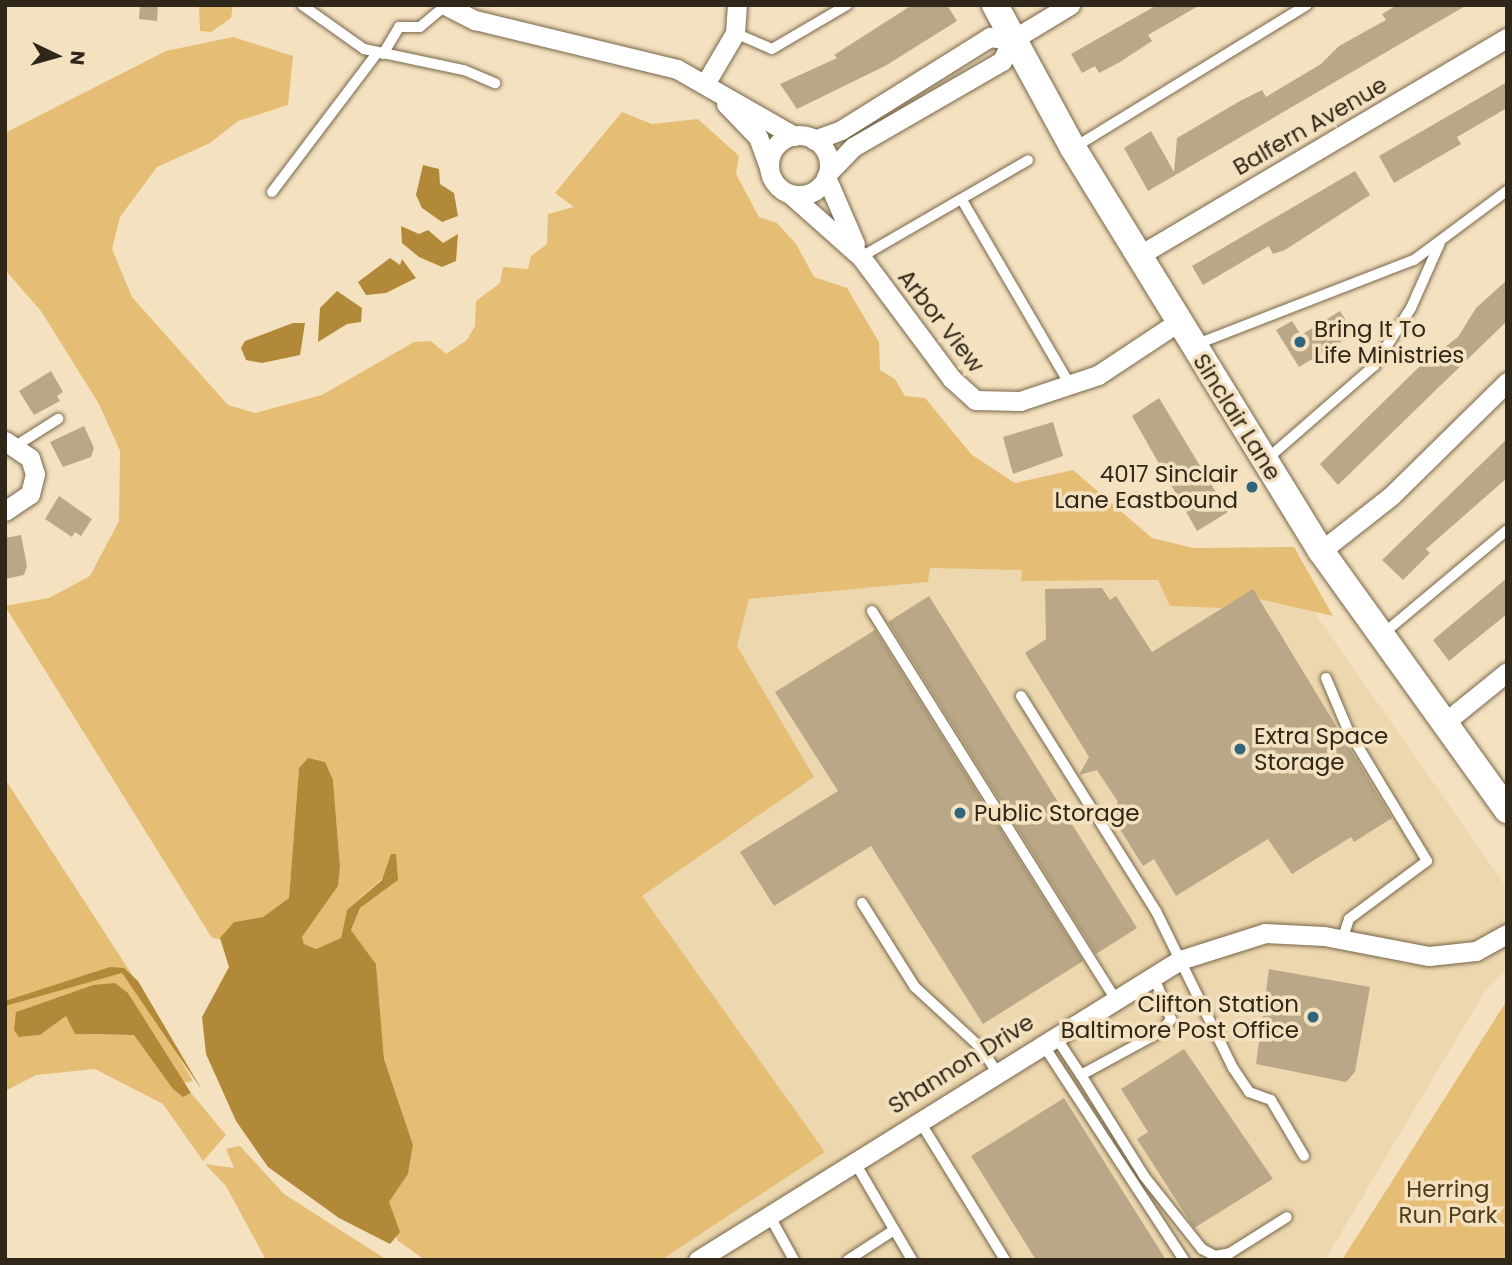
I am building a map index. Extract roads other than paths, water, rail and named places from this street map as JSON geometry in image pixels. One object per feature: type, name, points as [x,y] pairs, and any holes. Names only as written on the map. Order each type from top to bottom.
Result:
[{"type":"main road","name":"Sinclair Lane","points":[[995,5],[1073,148],[1264,462],[1321,551],[1443,724],[1506,807]]},
{"type":"street","points":[[705,84],[735,33],[737,5]]},
{"type":"street","points":[[705,84],[752,130],[775,184],[790,194],[811,192],[853,147],[1002,61],[1012,40],[1070,5]]},
{"type":"street","points":[[445,6],[475,20],[677,69],[794,136],[814,139],[841,130],[990,37],[1012,40]]},
{"type":"street","name":"Balfern Avenue","points":[[1138,256],[1507,38]]},
{"type":"street","points":[[769,168],[773,151],[794,136]]},
{"type":"street","points":[[814,139],[826,154],[827,175]]},
{"type":"street","name":"Arbor View","points":[[827,175],[861,257]]},
{"type":"street","name":"Arbor View","points":[[790,194],[861,257],[952,379],[975,400],[1020,401],[1070,385],[1114,368],[1178,322]]},
{"type":"street","points":[[1321,551],[1391,496],[1507,382]]},
{"type":"street","points":[[5,511],[30,494],[35,474],[10,439]]},
{"type":"street","points":[[1443,724],[1507,672]]},
{"type":"street","name":"Shannon Drive","points":[[698,1260],[996,1070],[1114,997],[1180,960],[1265,933],[1342,940],[1429,956],[1476,951],[1507,934]]},
{"type":"lane","points":[[302,5],[380,54],[464,70],[495,83]]},
{"type":"lane","points":[[735,33],[772,48],[847,5]]},
{"type":"lane","points":[[1073,148],[1307,5]]},
{"type":"lane","points":[[272,191],[399,27],[420,27],[445,6]]},
{"type":"lane","points":[[861,257],[1027,160]]},
{"type":"lane","points":[[1194,346],[1414,260],[1507,191]]},
{"type":"lane","points":[[962,200],[1070,385]]},
{"type":"lane","points":[[1264,462],[1374,366],[1428,277],[1440,243]]},
{"type":"lane","points":[[10,439],[58,419]]},
{"type":"lane","points":[[1381,636],[1507,530]]},
{"type":"lane","points":[[872,611],[1114,997]]},
{"type":"lane","points":[[1326,678],[1348,730],[1427,861],[1349,919],[1342,940]]},
{"type":"lane","points":[[1021,696],[1156,911],[1233,1068],[1249,1091],[1271,1100],[1304,1156]]},
{"type":"lane","points":[[862,903],[915,987],[996,1070]]},
{"type":"lane","points":[[1081,1075],[1162,1031],[1171,1019],[1153,975]]},
{"type":"lane","points":[[1048,1038],[1081,1075],[1144,1176],[1202,1249],[1215,1256],[1230,1253],[1287,1217]]},
{"type":"lane","points":[[1048,1038],[1184,1260]]},
{"type":"lane","points":[[918,1120],[1004,1260]]},
{"type":"lane","points":[[854,1161],[912,1260]]},
{"type":"lane","points":[[769,1215],[793,1260]]},
{"type":"lane","points":[[848,1260],[894,1230]]},
{"type":"place","name":"Bring It To Life Ministries","points":[[1300,342]]},
{"type":"place","name":"4017 Sinclair Lane Eastbound","points":[[1252,487]]},
{"type":"place","name":"Extra Space Storage","points":[[1240,749]]},
{"type":"place","name":"Public Storage","points":[[960,813]]},
{"type":"place","name":"Clifton Station Baltimore Post Office","points":[[1313,1017]]},
{"type":"park label","name":"Herring Run Park","points":[[1448,1202]]}]
